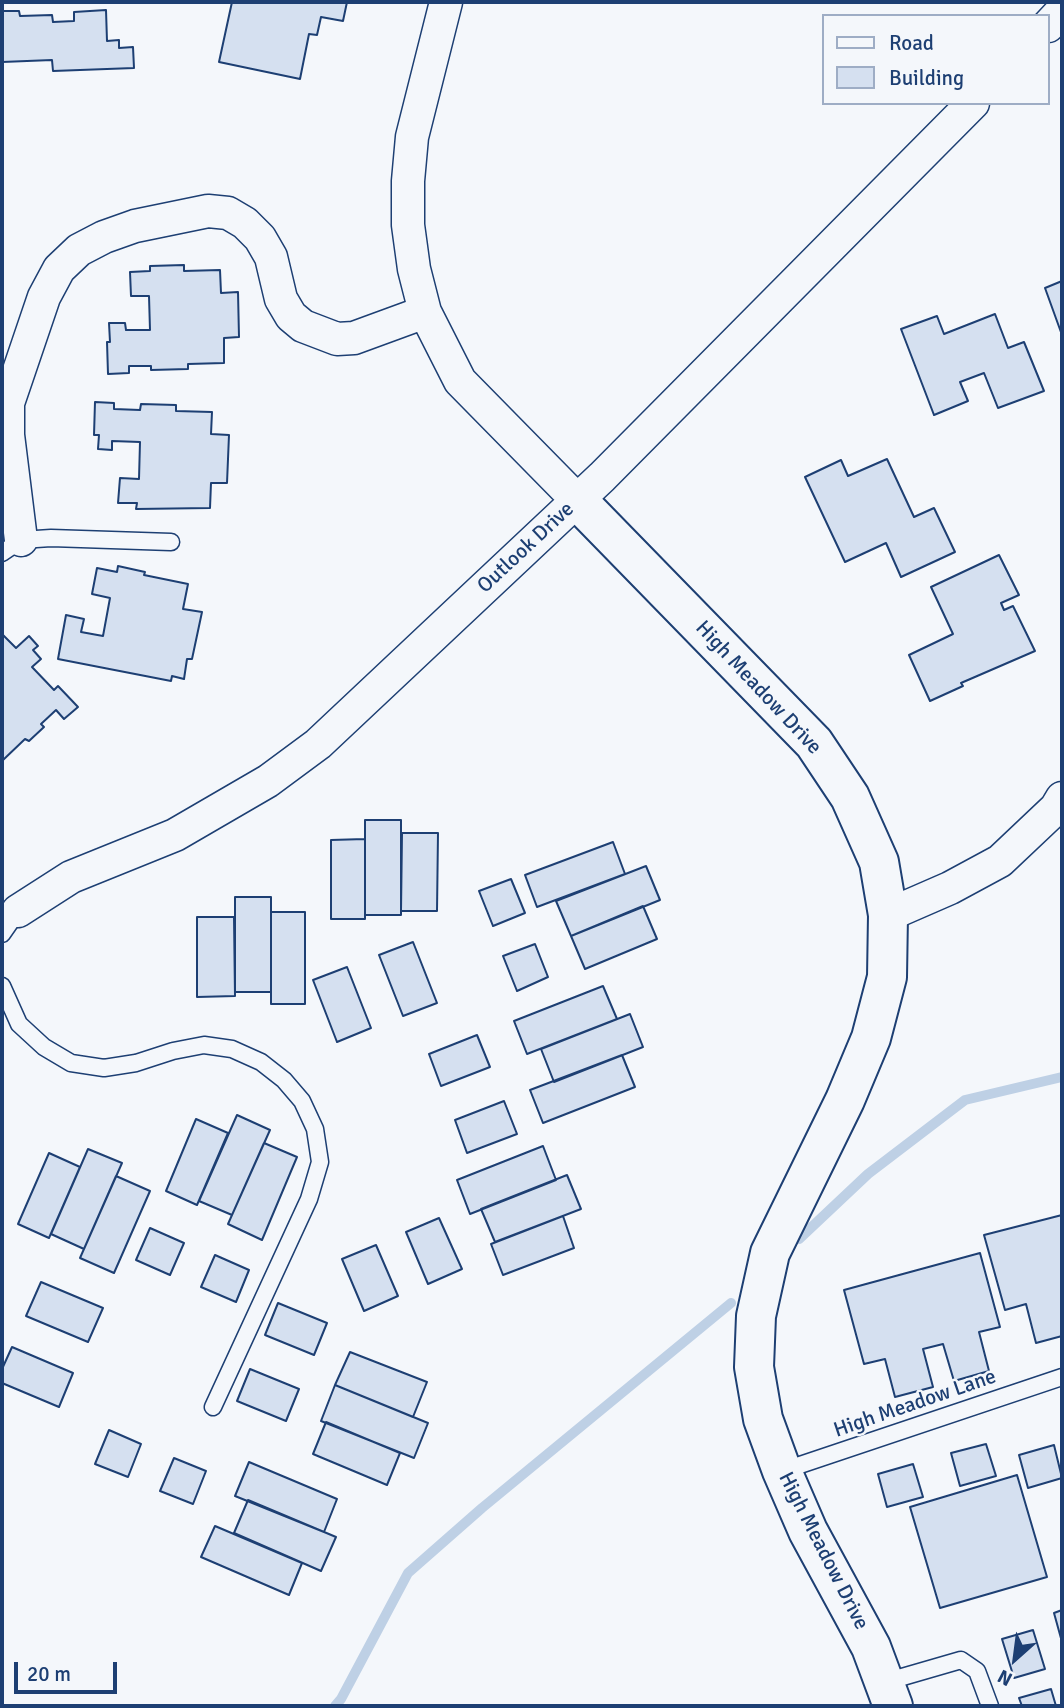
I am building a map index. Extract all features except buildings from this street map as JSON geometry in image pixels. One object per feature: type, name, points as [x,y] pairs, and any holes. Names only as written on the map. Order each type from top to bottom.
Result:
[{"type":"street","name":"High Meadow Drive","points":[[446,2],[412,137],[408,181],[409,236],[425,312],[460,381],[814,743],[850,797],[879,862],[888,915],[887,977],[871,1038],[845,1100],[770,1253],[755,1316],[754,1367],[763,1419],[782,1471],[808,1531],[871,1647],[889,1694]]},
{"type":"street","points":[[1050,24],[1062,11]]},
{"type":"street","name":"Outlook Drive","points":[[10,923],[71,877],[174,835],[268,781],[318,744],[577,500],[971,105]]},
{"type":"street","points":[[12,547],[8,404],[44,297],[60,270],[79,250],[104,237],[135,226],[208,211],[228,213],[245,223],[260,238],[271,257],[281,299],[291,316],[303,326],[337,339],[354,338],[425,312]]},
{"type":"street","points":[[888,915],[950,888],[1000,861],[1056,808],[1062,798]]},
{"type":"lane","points":[[12,547],[51,538],[171,542]]},
{"type":"lane","points":[[2,986],[19,1024],[44,1047],[71,1063],[104,1068],[136,1063],[173,1051],[204,1045],[232,1049],[261,1062],[284,1080],[302,1101],[315,1129],[320,1162],[309,1199],[213,1407]]},
{"type":"lane","name":"High Meadow Lane","points":[[782,1471],[1062,1377]]},
{"type":"lane","points":[[889,1694],[961,1660],[977,1671],[990,1706]]},
{"type":"waterway","points":[[799,1239],[868,1174],[965,1100],[1062,1077]]},
{"type":"waterway","points":[[335,1706],[408,1573],[482,1508],[731,1303]]}]
